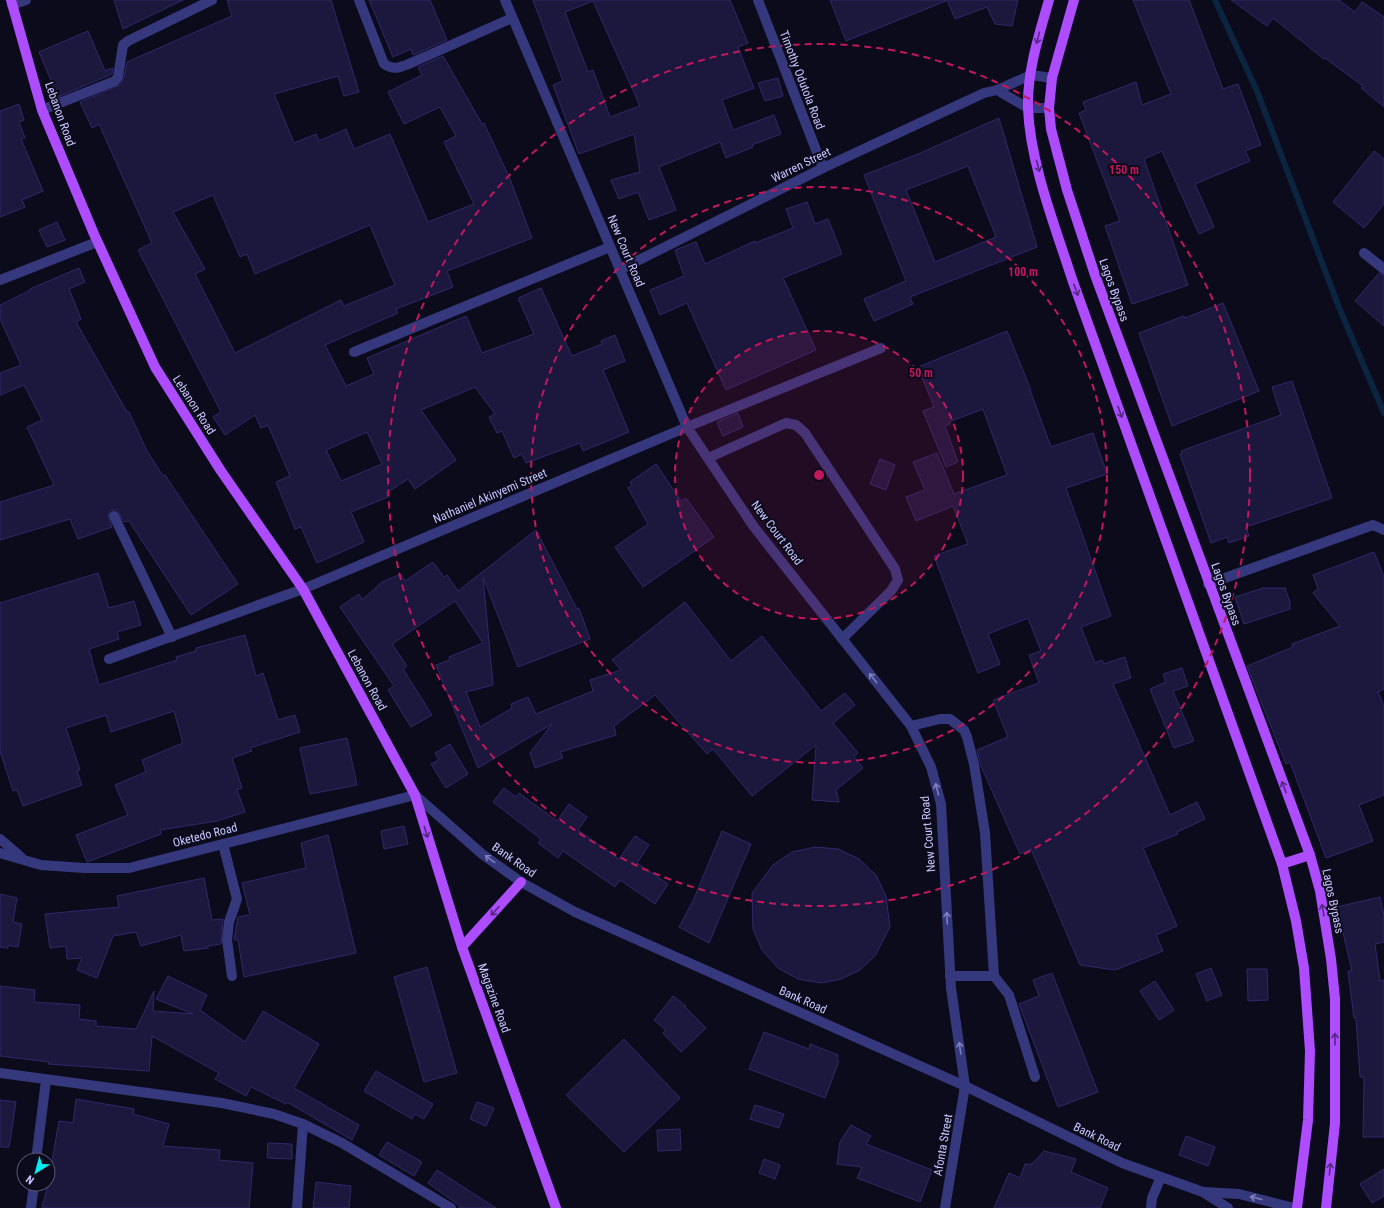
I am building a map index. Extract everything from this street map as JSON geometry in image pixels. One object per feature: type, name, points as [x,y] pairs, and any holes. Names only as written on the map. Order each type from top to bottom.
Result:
[{"type":"main road","points":[[1048,0],[1037,40],[1031,75],[1028,108],[1031,142],[1072,279],[1282,864],[1296,921],[1304,968],[1310,1051],[1308,1120],[1297,1208]]},
{"type":"main road","name":"Lagos Bypass","points":[[1074,0],[1052,78],[1049,108],[1051,129],[1055,144],[1095,275],[1208,584],[1310,855],[1321,898],[1331,959],[1335,999],[1335,1122],[1326,1208]]},
{"type":"main road","name":"Lebanon Road","points":[[12,3],[42,110],[97,242],[155,367],[221,471],[303,589],[415,795]]},
{"type":"main road","name":"Magazine Road","points":[[415,795],[462,947],[556,1208]]},
{"type":"main road","points":[[1282,864],[1310,855]]},
{"type":"main road","points":[[462,947],[521,882]]},
{"type":"street","points":[[12,3],[26,0]]},
{"type":"street","points":[[42,110],[115,81],[118,77],[123,45],[128,41],[212,0]]},
{"type":"street","points":[[359,0],[384,64],[391,68],[397,68],[411,63],[512,18]]},
{"type":"street","name":"New Court Road","points":[[505,0],[687,427],[754,527],[911,726],[931,768],[940,804],[950,976],[965,1086]]},
{"type":"street","name":"Timothy Odutola Road","points":[[758,0],[823,168]]},
{"type":"street","points":[[1031,75],[1052,78]]},
{"type":"street","name":"Warren Street","points":[[619,270],[823,168],[984,93],[997,90],[1031,75]]},
{"type":"street","points":[[997,90],[1028,108],[1049,108]]},
{"type":"street","points":[[0,280],[97,242]]},
{"type":"street","points":[[354,352],[610,247]]},
{"type":"street","points":[[1364,253],[1384,269]]},
{"type":"street","name":"Nathaniel Akinyemi Street","points":[[109,659],[303,589],[687,427],[881,348]]},
{"type":"street","points":[[708,458],[786,424],[796,425],[805,433],[895,569],[898,580],[891,591],[842,639]]},
{"type":"street","points":[[114,516],[172,636]]},
{"type":"street","points":[[1208,584],[1373,525],[1384,530]]},
{"type":"street","points":[[911,726],[940,719],[950,719],[964,730],[967,737],[974,764],[985,833],[994,976],[1010,995],[1035,1077]]},
{"type":"street","name":"Oketedo Road","points":[[0,853],[41,865],[84,868],[129,868],[415,795]]},
{"type":"street","name":"Bank Road","points":[[415,795],[482,854],[521,882],[575,912],[965,1086],[1122,1164],[1203,1192],[1228,1208]]},
{"type":"street","points":[[0,839],[24,860]]},
{"type":"street","points":[[223,844],[237,899],[229,922],[227,940],[232,976]]},
{"type":"street","points":[[950,976],[994,976]]},
{"type":"street","points":[[0,1073],[222,1103],[274,1114],[303,1124],[342,1143],[451,1208]]},
{"type":"street","points":[[37,1152],[46,1080]]},
{"type":"street","name":"Afonta Street","points":[[945,1208],[965,1086]]},
{"type":"street","points":[[297,1208],[303,1124]]},
{"type":"street","points":[[1151,1208],[1152,1198],[1161,1177]]},
{"type":"street","points":[[31,1208],[33,1192]]},
{"type":"street","name":"Bank Road","points":[[1203,1192],[1239,1194],[1294,1208]]},
{"type":"building","points":[[114,0],[183,0],[123,29]]},
{"type":"building","points":[[227,0],[331,0],[359,92],[344,96],[338,76],[274,94],[294,143],[316,134],[319,141],[346,129],[354,149],[390,134],[428,222],[474,204],[444,142],[456,136],[440,107],[404,124],[388,92],[422,75],[418,67],[443,56],[482,124],[484,123],[510,179],[532,238],[447,271],[453,287],[396,309],[398,313],[325,345],[346,386],[374,374],[367,358],[466,316],[482,353],[534,334],[518,298],[541,288],[572,356],[602,344],[601,341],[615,335],[625,361],[603,370],[629,432],[583,451],[580,443],[526,463],[522,454],[514,458],[502,431],[497,433],[489,417],[495,414],[475,387],[421,410],[456,460],[415,489],[408,479],[386,493],[388,497],[351,512],[364,542],[317,563],[301,527],[295,529],[276,482],[290,476],[268,425],[261,428],[255,415],[225,435],[213,417],[221,412],[138,250],[152,243],[99,124],[92,128],[80,102],[120,85],[124,78],[127,62],[232,16]],"holes":[[[213,195],[240,257],[247,254],[255,274],[370,225],[395,285],[344,306],[341,300],[235,353],[195,274],[205,269],[173,212]],[[367,432],[382,464],[341,481],[326,450]]]},
{"type":"building","points":[[369,0],[430,0],[447,40],[413,55],[411,49],[393,57]]},
{"type":"building","points":[[533,0],[730,0],[748,43],[738,47],[754,88],[722,100],[733,130],[774,115],[781,134],[752,145],[753,147],[726,158],[720,142],[659,167],[676,210],[649,220],[638,192],[619,199],[611,180],[640,172],[634,134],[579,154],[553,85],[563,81]],"holes":[[[593,1],[640,106],[610,117],[593,70],[588,72],[565,12]]]},
{"type":"building","points":[[830,0],[946,0],[946,1],[846,41]]},
{"type":"building","points":[[947,0],[1018,0],[1012,26],[995,24],[987,7],[955,19]]},
{"type":"building","points":[[1133,0],[1189,0],[1223,89],[1238,84],[1261,145],[1245,151],[1250,161],[1195,184],[1214,227],[1199,234],[1162,151],[1144,159],[1188,285],[1132,304],[1105,226],[1120,221],[1079,113],[1086,110],[1083,102],[1136,82],[1142,105],[1171,94]]},
{"type":"building","points":[[1231,0],[1339,0],[1355,12],[1362,2],[1384,17],[1384,107],[1361,88],[1363,86],[1325,58],[1324,59],[1273,18],[1267,26]]},
{"type":"building","points":[[88,31],[105,71],[113,68],[112,74],[58,97],[39,52]]},
{"type":"building","points":[[778,78],[783,96],[765,101],[758,83]]},
{"type":"building","points":[[19,104],[24,120],[19,122],[25,138],[21,139],[43,191],[22,200],[25,207],[0,217],[0,111]]},
{"type":"building","points":[[999,118],[1037,247],[910,297],[913,304],[874,321],[864,299],[906,281],[864,175],[918,154]],"holes":[[[968,166],[996,237],[935,262],[906,190]]]},
{"type":"building","points":[[1374,151],[1384,159],[1384,204],[1364,228],[1333,202]]},
{"type":"building","points":[[807,202],[815,224],[828,219],[842,254],[783,278],[816,350],[726,390],[687,303],[660,315],[650,290],[684,276],[675,250],[696,242],[705,264],[755,241],[755,243],[793,228],[786,209]]},
{"type":"building","points":[[57,222],[65,240],[47,247],[39,230]]},
{"type":"building","points":[[79,268],[85,282],[69,289],[81,319],[76,322],[127,412],[129,412],[147,451],[163,476],[165,475],[238,584],[191,615],[129,521],[124,522],[117,510],[111,510],[108,515],[112,527],[78,539],[70,519],[0,540],[0,502],[54,485],[27,427],[42,420],[24,385],[0,395],[0,373],[21,365],[0,319],[0,305],[31,290],[30,289]]},
{"type":"building","points":[[1379,273],[1384,275],[1384,326],[1355,301]]},
{"type":"building","points":[[1223,303],[1259,391],[1172,426],[1139,333],[1184,316],[1185,318]]},
{"type":"building","points":[[1007,331],[1031,390],[1051,447],[1093,433],[1107,474],[1066,488],[1111,616],[1081,627],[1095,663],[1102,660],[1104,664],[1125,657],[1131,678],[1113,684],[1170,815],[1197,802],[1205,819],[1177,832],[1178,834],[1143,848],[1177,926],[1156,935],[1163,951],[1115,970],[1080,965],[1031,849],[1020,854],[981,766],[977,750],[1008,737],[993,700],[1039,683],[1029,655],[1041,651],[1028,618],[988,634],[1000,664],[978,673],[934,556],[968,544],[953,506],[916,521],[906,497],[925,490],[913,462],[937,453],[954,494],[1007,475],[983,409],[949,422],[950,424],[945,426],[958,462],[946,467],[923,411],[934,407],[918,367]]},
{"type":"building","points":[[1292,381],[1332,498],[1246,527],[1249,536],[1229,543],[1227,537],[1211,543],[1180,454],[1182,453],[1181,451],[1281,415],[1272,387]]},
{"type":"building","points":[[738,413],[743,427],[723,436],[717,422]]},
{"type":"building","points":[[880,459],[895,465],[886,490],[870,484]]},
{"type":"building","points":[[656,464],[681,501],[686,498],[714,537],[643,587],[615,547],[648,524],[628,488],[632,485],[630,482]]},
{"type":"building","points":[[536,530],[577,609],[579,608],[590,639],[518,667],[483,577],[493,685],[466,692],[480,727],[512,708],[511,704],[528,697],[536,714],[593,691],[590,680],[621,670],[612,660],[685,602],[731,661],[762,636],[821,711],[845,693],[855,705],[833,723],[858,753],[854,757],[863,768],[836,790],[839,802],[812,800],[816,745],[752,796],[713,749],[707,754],[655,695],[614,726],[616,735],[560,752],[563,758],[535,768],[530,753],[552,724],[478,768],[436,665],[450,660],[449,657],[483,643],[455,601],[392,644],[407,666],[403,669],[432,715],[411,727],[388,690],[394,686],[340,607],[359,594],[362,600],[382,582],[401,574],[405,581],[433,562],[444,577],[447,575],[458,591]]},
{"type":"building","points":[[1374,552],[1384,577],[1384,689],[1378,692],[1384,706],[1384,795],[1359,805],[1373,841],[1326,858],[1290,762],[1286,764],[1247,666],[1293,647],[1292,644],[1340,626],[1313,593],[1318,588],[1313,575]]},
{"type":"building","points":[[98,573],[109,608],[134,601],[141,625],[117,632],[119,639],[89,649],[99,685],[177,660],[176,657],[196,651],[196,648],[245,635],[256,676],[263,673],[278,720],[295,715],[300,732],[250,748],[252,751],[232,758],[242,788],[237,790],[245,812],[217,821],[160,830],[161,834],[87,862],[76,835],[128,815],[115,785],[146,772],[142,760],[183,743],[174,711],[111,732],[106,715],[66,728],[80,770],[77,771],[82,785],[23,806],[17,790],[13,791],[0,751],[0,603]]},
{"type":"building","points":[[1263,588],[1285,588],[1290,602],[1290,609],[1244,624],[1235,597]]},
{"type":"building","points":[[1182,668],[1188,686],[1173,691],[1194,741],[1174,748],[1150,689],[1166,682],[1163,674]]},
{"type":"building","points":[[347,738],[357,785],[310,794],[300,748]]},
{"type":"building","points":[[450,744],[468,774],[446,788],[431,764],[439,760],[435,753]]},
{"type":"building","points":[[504,788],[516,797],[519,793],[557,821],[569,804],[587,817],[578,830],[619,859],[635,836],[649,845],[637,863],[668,884],[655,904],[620,880],[615,887],[563,851],[558,858],[538,843],[541,839],[493,802]]},
{"type":"building","points":[[404,826],[408,844],[384,849],[381,831]]},
{"type":"building","points":[[722,831],[751,844],[709,943],[679,927],[693,901]]},
{"type":"building","points":[[328,835],[356,953],[244,977],[238,940],[234,940],[238,917],[250,915],[242,883],[306,868],[301,843]]},
{"type":"building","points":[[815,847],[838,849],[859,859],[876,875],[886,896],[890,927],[875,956],[860,970],[841,979],[821,983],[798,979],[778,968],[762,950],[753,929],[752,893],[773,865],[792,852]]},
{"type":"building","points":[[204,878],[212,920],[223,919],[221,944],[208,946],[208,948],[184,951],[181,935],[141,946],[136,932],[113,936],[97,978],[77,970],[82,958],[67,959],[66,946],[50,948],[45,914],[119,907],[117,896]]},
{"type":"building","points":[[0,894],[17,898],[13,922],[22,924],[18,947],[8,945],[8,948],[0,947]]},
{"type":"building","points":[[1380,897],[1384,915],[1384,942],[1375,944],[1380,981],[1384,980],[1384,1137],[1363,1137],[1364,1077],[1360,1077],[1356,1018],[1354,1018],[1348,971],[1352,971],[1337,907]]},
{"type":"building","points":[[427,967],[457,1073],[424,1082],[394,977]]},
{"type":"building","points":[[1211,968],[1222,995],[1207,1001],[1196,974]]},
{"type":"building","points":[[1247,969],[1267,969],[1268,1000],[1248,1001]]},
{"type":"building","points":[[1052,973],[1098,1092],[1058,1107],[1019,1004],[1039,996],[1033,980]]},
{"type":"building","points":[[168,976],[207,995],[200,1010],[245,1042],[263,1011],[319,1044],[294,1088],[359,1125],[352,1140],[287,1102],[286,1104],[251,1087],[246,1096],[215,1079],[219,1073],[152,1036],[149,1071],[48,1064],[49,1062],[0,1056],[0,986],[35,990],[34,1002],[80,1005],[79,1019],[96,1021],[96,1026],[136,1029],[154,991],[153,1011],[193,1014],[156,999]]},
{"type":"building","points":[[1155,981],[1174,1010],[1159,1020],[1140,991]]},
{"type":"building","points":[[673,996],[686,1006],[685,1007],[706,1028],[681,1052],[663,1033],[666,1030],[654,1020]]},
{"type":"building","points":[[764,1032],[809,1049],[810,1044],[838,1055],[837,1060],[839,1061],[825,1098],[749,1069]]},
{"type":"building","points":[[624,1039],[680,1098],[624,1152],[566,1095]]},
{"type":"building","points":[[376,1071],[433,1104],[424,1119],[415,1114],[412,1119],[364,1091]]},
{"type":"building","points":[[76,1099],[134,1109],[133,1114],[169,1124],[163,1146],[220,1150],[219,1160],[253,1163],[249,1208],[42,1208],[46,1192],[56,1192],[56,1152],[54,1152],[59,1121],[73,1123]]},
{"type":"building","points":[[0,1100],[16,1102],[9,1147],[0,1147]]},
{"type":"building","points":[[477,1102],[494,1108],[486,1126],[470,1119]]},
{"type":"building","points":[[755,1105],[784,1114],[779,1128],[750,1119]]},
{"type":"building","points":[[851,1125],[871,1136],[866,1144],[932,1170],[920,1202],[857,1178],[862,1167],[837,1164],[840,1142]]},
{"type":"building","points":[[680,1129],[681,1150],[658,1151],[657,1130]]},
{"type":"building","points":[[1186,1136],[1215,1147],[1208,1166],[1179,1155]]},
{"type":"building","points":[[387,1142],[422,1162],[414,1176],[379,1155]]},
{"type":"building","points":[[268,1143],[292,1144],[292,1159],[267,1158]]},
{"type":"building","points":[[1044,1151],[1076,1159],[1071,1172],[1108,1188],[1100,1208],[994,1208],[1009,1173],[1020,1178],[1025,1164],[1032,1164]]},
{"type":"building","points":[[764,1159],[780,1165],[775,1179],[759,1173]]},
{"type":"building","points":[[1384,1169],[1384,1196],[1372,1203],[1360,1184]]},
{"type":"building","points":[[437,1170],[496,1208],[459,1208],[460,1206],[428,1183]]},
{"type":"building","points":[[316,1182],[351,1186],[349,1208],[313,1208]]},
{"type":"waterway","points":[[1215,0],[1257,91],[1340,310],[1384,413]]}]
